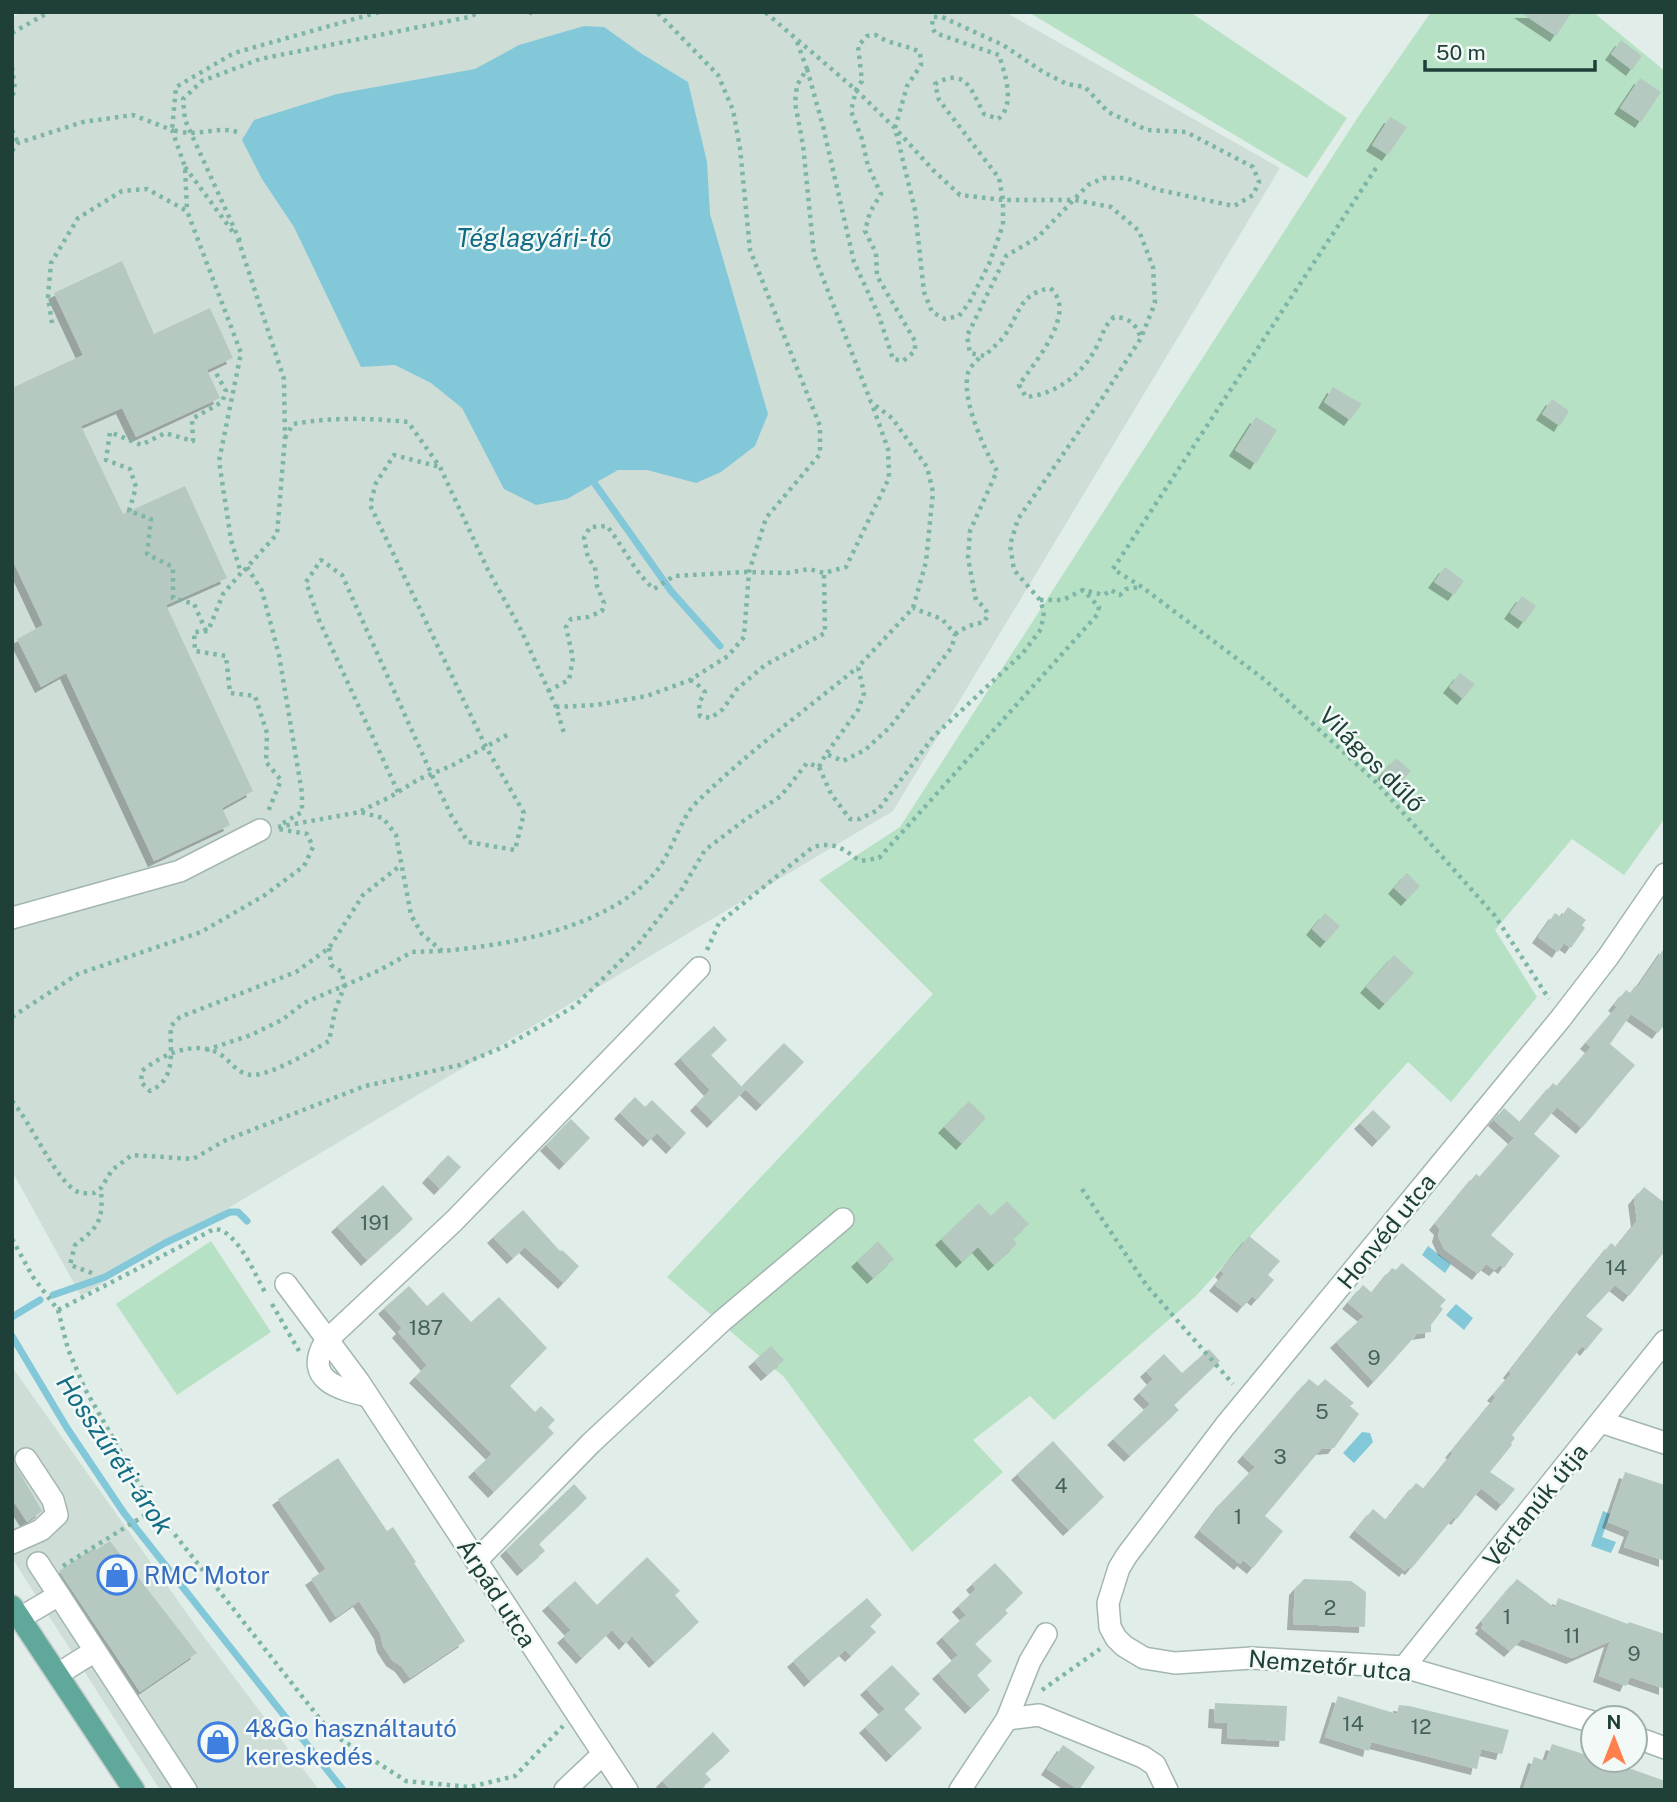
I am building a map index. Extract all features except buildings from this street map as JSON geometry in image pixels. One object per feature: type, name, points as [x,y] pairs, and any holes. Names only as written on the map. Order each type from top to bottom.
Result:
[{"type":"main road","points":[[16,1612],[134,1790]]},
{"type":"street","points":[[12,918],[180,871],[267,829]]},
{"type":"street","name":"Honvéd utca","points":[[1111,1591],[1127,1555],[1247,1400],[1561,1018],[1608,957],[1665,874]]},
{"type":"street","points":[[368,1396],[330,1385],[318,1368],[318,1353],[328,1339],[454,1221],[699,968]]},
{"type":"street","points":[[476,1560],[591,1443],[722,1321],[843,1219]]},
{"type":"street","name":"Árpád utca","points":[[286,1284],[368,1396],[627,1790]]},
{"type":"street","name":"Vértanúk útja","points":[[1404,1667],[1665,1341]]},
{"type":"street","points":[[1601,1422],[1665,1443]]},
{"type":"street","points":[[12,1543],[41,1530],[57,1515],[53,1500],[26,1459]]},
{"type":"street","points":[[42,1570],[186,1790]]},
{"type":"street","name":"Nemzetőr utca","points":[[1111,1591],[1108,1603],[1110,1627],[1124,1646],[1144,1658],[1175,1663],[1252,1658],[1404,1667],[1579,1718]]},
{"type":"street","points":[[16,1612],[59,1595]]},
{"type":"street","points":[[960,1790],[1007,1719],[1030,1661],[1046,1634]]},
{"type":"street","points":[[58,1674],[95,1651]]},
{"type":"street","points":[[1007,1719],[1040,1715],[1143,1757],[1155,1765],[1167,1790]]},
{"type":"street","points":[[565,1790],[603,1754]]},
{"type":"path","points":[[12,33],[49,12]]},
{"type":"path","points":[[358,18],[368,12]]},
{"type":"path","points":[[242,573],[231,540],[219,461],[242,353],[187,211],[185,167],[172,130],[176,87],[234,54],[379,12]]},
{"type":"path","points":[[206,631],[223,594],[277,534],[285,438],[284,379],[240,241],[185,120],[183,99],[202,81],[260,59],[468,17],[480,12]]},
{"type":"path","points":[[556,707],[596,705],[647,696],[690,680],[728,656],[744,637],[749,572],[766,518],[820,454],[820,426],[750,250],[740,148],[733,110],[718,75],[657,12]]},
{"type":"path","points":[[12,1101],[23,1113],[60,1176],[78,1192],[94,1193],[101,1188],[112,1170],[132,1154],[193,1159],[226,1140],[365,1086],[460,1065],[508,1045],[575,1006],[639,943],[682,889],[705,850],[781,796],[807,763],[818,767],[831,794],[850,819],[860,819],[878,810],[934,736],[1023,653],[1041,629],[1044,612],[1040,600],[1014,570],[1010,545],[1018,519],[1141,338],[1155,303],[1153,267],[1139,231],[1111,207],[1074,200],[1003,200],[960,195],[856,90],[765,12]]},
{"type":"path","points":[[932,12],[1003,45],[1042,72],[1067,84],[1085,87],[1108,112],[1147,130],[1186,132],[1253,167],[1259,181],[1253,195],[1234,206],[1159,190],[1126,178],[1103,178],[1088,185],[1038,237],[1006,256],[967,336],[970,353],[985,356],[1004,336],[1020,304],[1038,291],[1050,288],[1060,302],[1058,322],[1047,345],[1019,385],[1026,397],[1043,395],[1063,386],[1082,367],[1096,347],[1104,326],[1114,317],[1128,318],[1136,326],[1141,338]]},
{"type":"path","points":[[796,39],[823,126],[854,262],[879,316],[893,359],[903,360],[915,352],[915,341],[877,276],[876,253],[865,231],[870,212],[881,194],[868,166],[851,111],[856,90],[862,81],[858,46],[867,36],[876,35],[889,44],[910,47],[920,52],[921,65],[907,86],[895,128],[915,210],[924,292],[932,312],[945,319],[960,316],[989,264],[1003,225],[1003,200],[999,178],[939,100],[935,84],[947,77],[960,77],[967,83],[984,114],[998,119],[1006,113],[1008,105],[999,55],[935,33],[932,26],[933,17],[942,17]]},
{"type":"path","points":[[12,67],[15,90],[12,96]]},
{"type":"path","points":[[548,691],[569,680],[573,658],[566,627],[571,619],[588,617],[602,611],[604,603],[584,538],[590,527],[607,526],[624,547],[644,581],[654,589],[674,576],[786,573],[808,569],[824,573],[846,567],[889,478],[888,449],[814,255],[803,145],[795,103],[797,85],[807,69]]},
{"type":"path","points":[[12,151],[18,143],[83,122],[133,116],[172,130],[191,133],[229,129],[237,132]]},
{"type":"path","points":[[12,130],[18,143]]},
{"type":"path","points":[[185,167],[240,241]]},
{"type":"path","name":"Világos dűlő","points":[[1376,168],[1113,569],[1142,587],[1265,680],[1374,780],[1495,916],[1561,1018]]},
{"type":"path","points":[[52,323],[48,297],[51,264],[78,218],[122,191],[147,190],[187,211]]},
{"type":"path","points":[[826,754],[843,761],[865,750],[890,727],[952,647],[955,634],[968,626],[984,622],[988,615],[976,600],[968,558],[970,531],[997,471],[985,452],[972,416],[968,389],[968,372],[981,356]]},
{"type":"path","points":[[206,631],[194,604],[173,598],[173,567],[147,554],[151,519],[129,511],[136,487],[130,469],[106,460],[110,432],[141,445],[165,433],[193,441],[191,419],[222,402],[226,391],[216,373]]},
{"type":"path","points":[[205,1050],[251,1035],[282,1020],[303,1003],[344,987],[412,952],[479,947],[556,930],[617,906],[654,875],[673,845],[691,808],[716,784],[858,667],[913,608],[926,562],[933,492],[927,467],[892,418],[871,402]]},
{"type":"path","points":[[285,438],[293,424],[319,419],[408,422],[440,467],[488,570],[521,630],[556,707],[564,733]]},
{"type":"path","points":[[398,792],[319,620],[306,582],[321,560],[342,575],[431,773],[451,815],[468,842],[515,850],[524,813],[486,747],[370,505],[376,482],[394,455],[440,467]]},
{"type":"path","points":[[247,567],[262,591],[279,655],[302,793],[302,812],[267,829]]},
{"type":"path","points":[[690,680],[705,692],[699,703],[700,716],[711,718],[723,709],[737,689],[765,665],[825,633],[824,573]]},
{"type":"path","points":[[1040,600],[1063,600],[1083,590],[1104,596],[1111,590],[1120,595],[1126,589],[1142,587]]},
{"type":"path","points":[[699,968],[719,923],[813,847],[828,843],[844,849],[860,861],[879,858],[1097,615],[1099,607],[1083,590]]},
{"type":"path","points":[[913,608],[942,619],[955,634]]},
{"type":"path","points":[[206,631],[194,632],[195,651],[226,656],[230,693],[255,696],[267,733],[266,762],[281,780],[267,829]]},
{"type":"path","points":[[818,767],[858,710],[864,693],[858,667]]},
{"type":"path","points":[[267,829],[360,811],[509,734]]},
{"type":"path","points":[[360,811],[383,818],[396,835],[411,915],[422,934],[442,951]]},
{"type":"path","points":[[12,1017],[78,974],[201,932],[265,895],[304,866],[313,847],[307,834],[267,829]]},
{"type":"path","points":[[329,947],[331,965],[342,972],[344,987],[335,1011],[329,1041],[299,1059],[254,1075],[240,1072],[218,1052],[193,1048],[170,1054],[142,1071],[141,1082],[149,1091],[163,1085],[170,1070],[170,1054],[170,1026],[180,1017],[296,972],[329,947],[363,895],[401,865]]},
{"type":"path","points":[[92,1273],[70,1265],[75,1245],[95,1230],[103,1213],[101,1188]]},
{"type":"path","points":[[1082,1189],[1147,1286],[1247,1400]]},
{"type":"path","points":[[58,1310],[214,1229],[220,1229],[233,1237],[298,1350],[318,1368]]},
{"type":"path","points":[[12,1239],[33,1277],[58,1310],[68,1349],[85,1390],[155,1509],[331,1733],[406,1781],[470,1787],[515,1776],[576,1712]]},
{"type":"path","points":[[42,1570],[123,1530],[155,1509]]},
{"type":"path","points":[[1040,1692],[1096,1653]]},
{"type":"shaded area","points":[[23,12],[1005,12],[1280,168],[893,811],[81,1296],[12,1171],[12,17]]},
{"type":"shaded area","points":[[12,1367],[198,1629],[319,1790],[160,1790],[12,1558]]},
{"type":"green space","points":[[1028,12],[1190,12],[1347,118],[1307,178]]},
{"type":"green space","points":[[1431,12],[1593,12],[1665,71],[1665,818],[1624,875],[1572,839],[1495,930],[1537,997],[1451,1102],[1408,1062],[1196,1296],[1054,1420],[1030,1396],[973,1440],[1003,1472],[912,1552],[784,1377],[667,1277],[933,994],[819,880],[900,827],[1358,117]]},
{"type":"green space","points":[[211,1241],[271,1332],[177,1395],[116,1304]]},
{"type":"water","name":"Téglagyári-tó","points":[[584,26],[604,27],[688,82],[707,162],[710,214],[768,414],[755,446],[721,472],[696,483],[647,470],[618,470],[567,499],[536,505],[504,489],[462,408],[431,383],[395,365],[361,367],[294,227],[262,179],[242,140],[254,120],[337,94],[475,69],[519,45]]},
{"type":"water","points":[[1428,1246],[1451,1264],[1445,1273],[1422,1255]]},
{"type":"water","points":[[1456,1304],[1473,1318],[1464,1330],[1446,1315]]},
{"type":"water","points":[[1362,1432],[1370,1433],[1373,1442],[1354,1463],[1343,1453]]},
{"type":"water","points":[[1603,1511],[1610,1514],[1602,1537],[1616,1542],[1611,1553],[1591,1546]]},
{"type":"waterway","points":[[595,484],[671,591],[720,646]]},
{"type":"waterway","points":[[53,1295],[105,1277],[165,1243],[230,1212],[238,1212],[247,1221]]},
{"type":"waterway","points":[[12,1317],[40,1300]]},
{"type":"waterway","name":"Hosszúréti-árok","points":[[12,1336],[67,1428],[124,1513],[343,1790]]},
{"type":"place","name":"RMC Motor","points":[[117,1575]]},
{"type":"place","name":"4&Go használtautó kereskedés","points":[[218,1742]]}]
